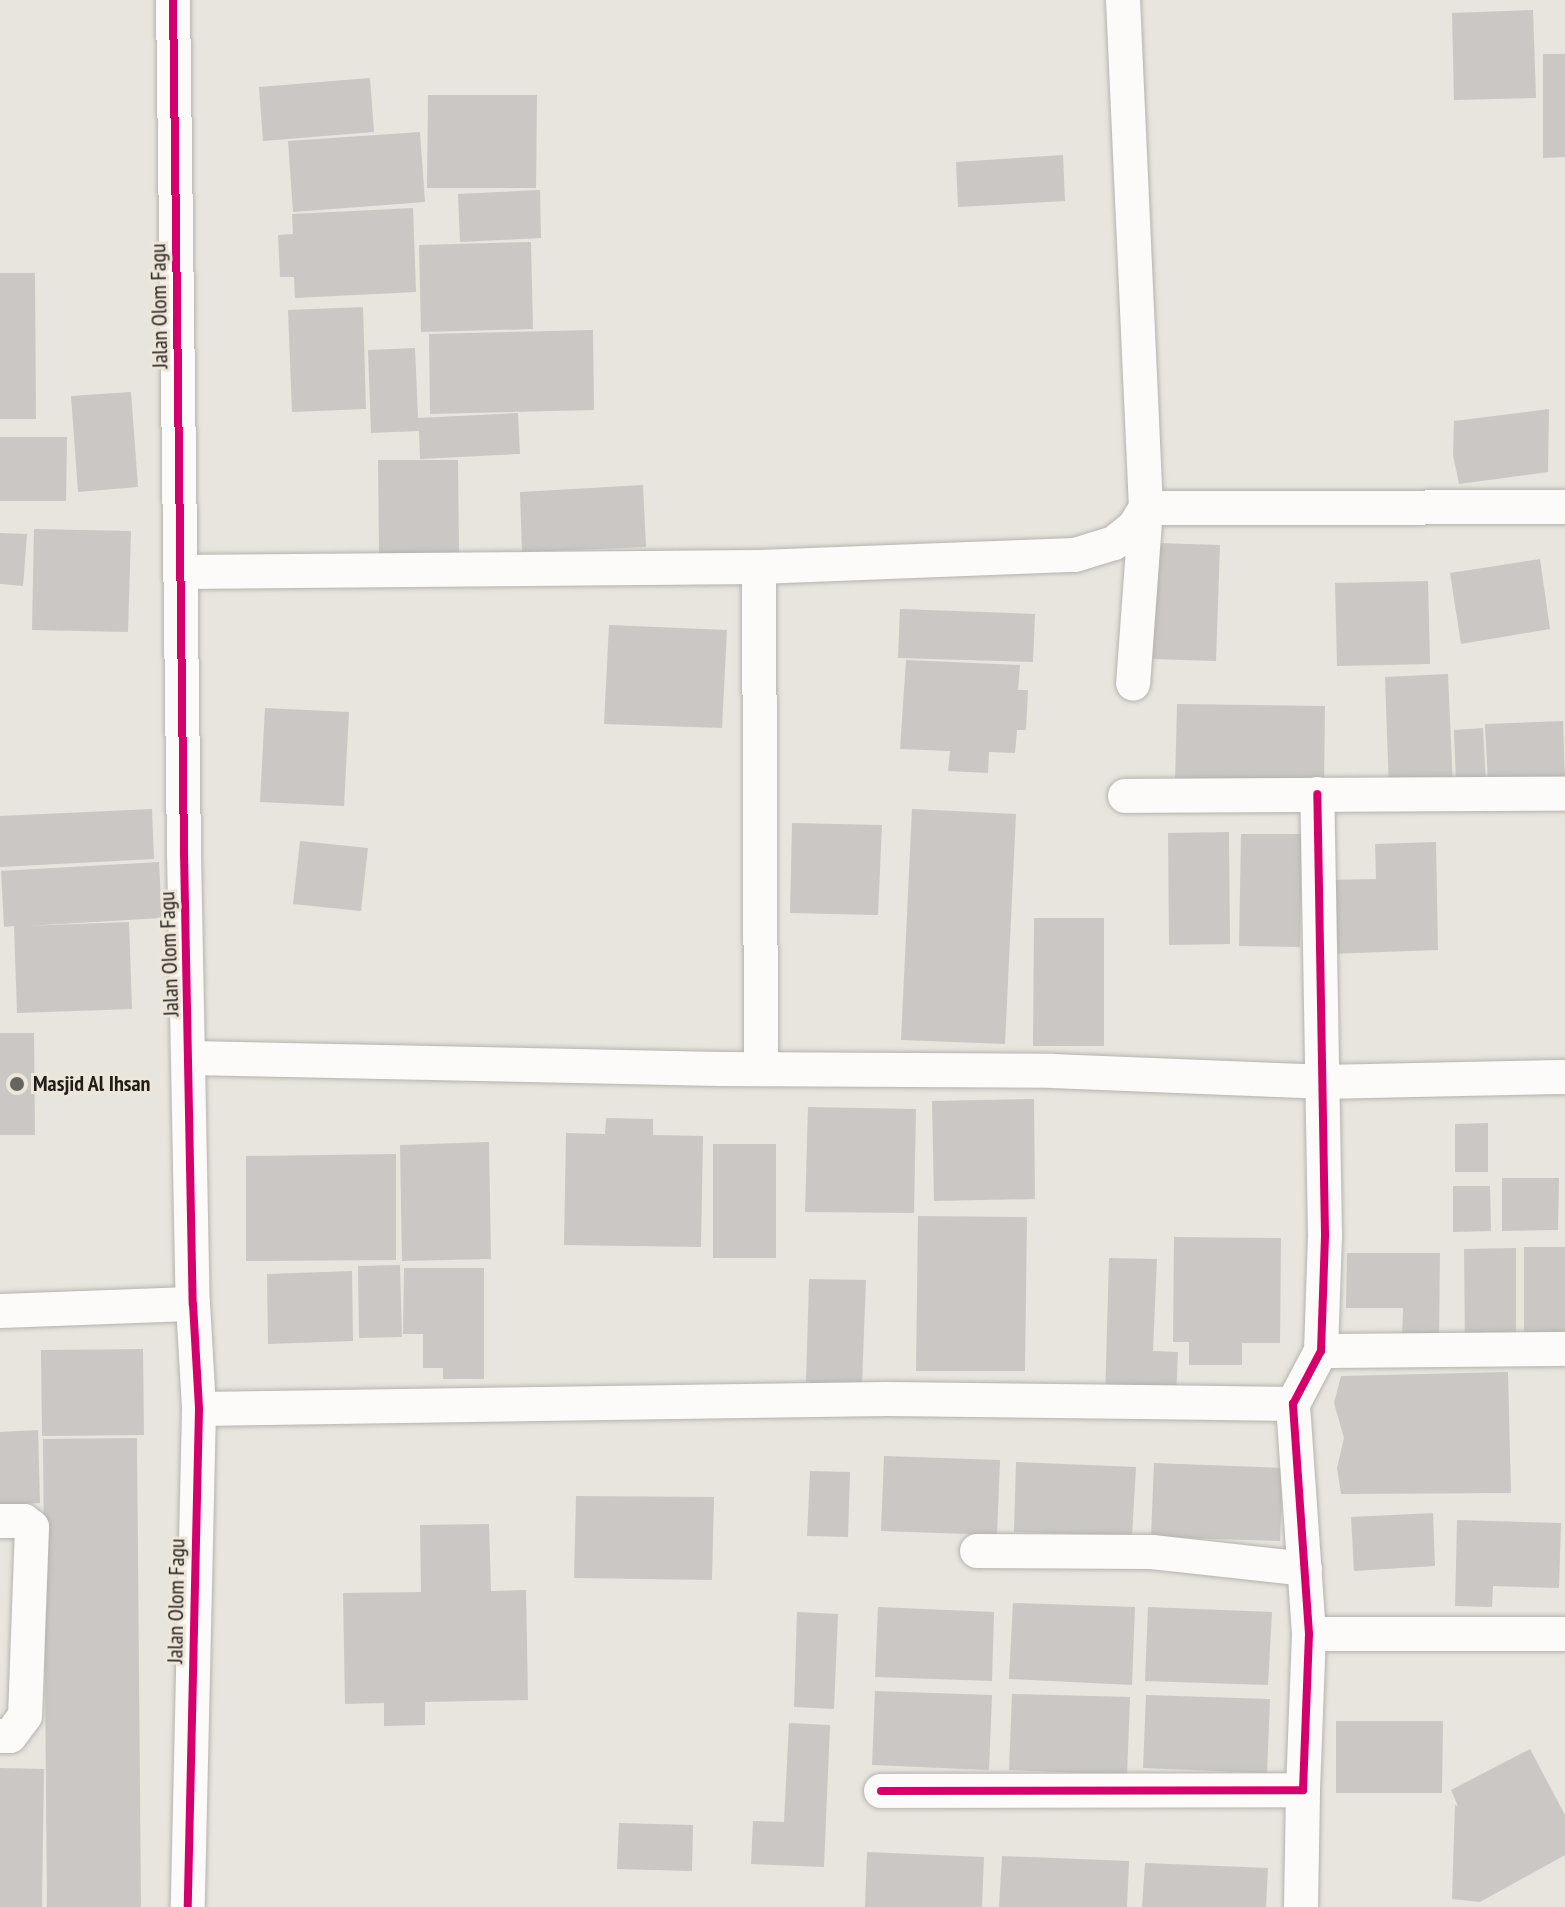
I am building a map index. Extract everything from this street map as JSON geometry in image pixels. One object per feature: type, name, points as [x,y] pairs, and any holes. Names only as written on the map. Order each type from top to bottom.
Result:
[{"type":"street","name":"Jalan Olom Fagu","points":[[173,0],[193,1304],[199,1409],[188,1907]]},
{"type":"street","points":[[1123,0],[1146,508],[1133,684]]},
{"type":"street","points":[[1146,508],[1565,507]]},
{"type":"street","points":[[180,572],[759,567],[1075,555],[1114,543],[1134,527],[1146,508]]},
{"type":"street","points":[[759,567],[761,1069]]},
{"type":"street","points":[[1301,1907],[1309,1634],[1293,1404],[1321,1351],[1325,1234],[1317,794]]},
{"type":"street","points":[[1125,796],[1565,794]]},
{"type":"street","points":[[190,1058],[1052,1071],[1321,1082],[1565,1077]]},
{"type":"street","points":[[0,1311],[193,1304]]},
{"type":"street","points":[[1321,1351],[1565,1349]]},
{"type":"street","points":[[199,1409],[887,1399],[1293,1404]]},
{"type":"street","points":[[0,1521],[24,1521],[32,1527],[25,1716],[10,1736],[0,1736]]},
{"type":"street","points":[[977,1551],[1152,1552],[1305,1569]]},
{"type":"street","points":[[1309,1634],[1565,1634]]},
{"type":"street","points":[[881,1791],[1303,1790]]},
{"type":"building","points":[[1533,10],[1536,98],[1454,100],[1452,13]]},
{"type":"building","points":[[1543,54],[1565,54],[1565,157],[1543,158]]},
{"type":"building","points":[[370,78],[374,132],[263,141],[259,87]]},
{"type":"building","points":[[428,95],[537,95],[536,188],[427,188]]},
{"type":"building","points":[[420,132],[425,202],[293,212],[288,141]]},
{"type":"building","points":[[1063,155],[1065,201],[958,207],[956,162]]},
{"type":"building","points":[[540,190],[541,238],[460,242],[458,194]]},
{"type":"building","points":[[413,208],[416,292],[295,298],[294,277],[280,277],[278,235],[293,234],[292,214]]},
{"type":"building","points":[[531,242],[533,329],[421,332],[419,245]]},
{"type":"building","points":[[0,273],[35,273],[36,419],[0,419]]},
{"type":"building","points":[[363,307],[366,409],[292,412],[288,310]]},
{"type":"building","points":[[593,330],[594,410],[430,414],[429,334]]},
{"type":"building","points":[[415,348],[418,418],[518,413],[520,454],[420,459],[419,431],[371,433],[368,350]]},
{"type":"building","points":[[131,392],[138,487],[78,492],[71,396]]},
{"type":"building","points":[[1549,409],[1548,472],[1459,484],[1453,455],[1454,421]]},
{"type":"building","points":[[0,437],[67,437],[66,501],[0,501]]},
{"type":"building","points":[[378,460],[458,460],[459,553],[379,554]]},
{"type":"building","points":[[643,485],[646,547],[522,552],[520,492]]},
{"type":"building","points":[[34,529],[131,531],[128,632],[32,630]]},
{"type":"building","points":[[0,533],[27,534],[23,586],[0,584]]},
{"type":"building","points":[[1157,543],[1220,545],[1216,661],[1153,659]]},
{"type":"building","points":[[1540,559],[1550,629],[1461,644],[1450,573]]},
{"type":"building","points":[[1428,581],[1430,664],[1337,666],[1335,583]]},
{"type":"building","points":[[900,609],[1035,614],[1033,662],[898,658]]},
{"type":"building","points":[[609,625],[727,630],[722,728],[604,724]]},
{"type":"building","points":[[906,660],[1020,665],[1018,690],[1028,690],[1026,730],[1017,730],[1015,753],[989,752],[988,773],[948,771],[950,751],[900,749]]},
{"type":"building","points":[[1448,674],[1453,786],[1389,789],[1385,677]]},
{"type":"building","points":[[1177,704],[1325,706],[1324,786],[1175,784]]},
{"type":"building","points":[[265,708],[349,712],[344,806],[260,802]]},
{"type":"building","points":[[1563,721],[1565,779],[1488,783],[1485,724]]},
{"type":"building","points":[[1483,728],[1486,784],[1456,786],[1454,730]]},
{"type":"building","points":[[152,809],[154,859],[0,867],[0,816]]},
{"type":"building","points":[[912,809],[1016,814],[1005,1044],[901,1040]]},
{"type":"building","points":[[792,823],[882,825],[878,915],[790,913]]},
{"type":"building","points":[[1229,832],[1230,944],[1169,945],[1168,833]]},
{"type":"building","points":[[1241,834],[1302,834],[1300,947],[1239,946]]},
{"type":"building","points":[[300,841],[368,848],[361,911],[293,904]]},
{"type":"building","points":[[1436,842],[1438,950],[1328,954],[1326,880],[1376,879],[1375,844]]},
{"type":"building","points":[[159,862],[162,918],[26,926],[129,922],[132,1009],[17,1013],[14,926],[4,927],[1,871]]},
{"type":"building","points":[[1034,918],[1104,918],[1104,1046],[1033,1046]]},
{"type":"building","name":"Masjid Al Ihsan","points":[[0,1033],[34,1033],[35,1135],[0,1135]]},
{"type":"building","points":[[1034,1099],[1035,1199],[934,1201],[932,1101]]},
{"type":"building","points":[[808,1107],[916,1109],[914,1213],[805,1212]]},
{"type":"building","points":[[606,1118],[653,1119],[653,1135],[703,1136],[701,1247],[564,1245],[566,1133],[605,1134]]},
{"type":"building","points":[[1488,1123],[1488,1172],[1455,1172],[1455,1124]]},
{"type":"building","points":[[489,1142],[491,1259],[402,1261],[400,1145]]},
{"type":"building","points":[[713,1144],[776,1144],[776,1258],[713,1258]]},
{"type":"building","points":[[396,1154],[396,1260],[246,1261],[246,1156]]},
{"type":"building","points":[[1502,1178],[1559,1178],[1558,1230],[1502,1231]]},
{"type":"building","points":[[1453,1186],[1490,1186],[1491,1231],[1453,1232]]},
{"type":"building","points":[[918,1216],[1027,1217],[1025,1371],[916,1371]]},
{"type":"building","points":[[1174,1237],[1281,1238],[1280,1343],[1242,1343],[1242,1365],[1189,1365],[1189,1342],[1173,1342]]},
{"type":"building","points":[[1524,1247],[1565,1247],[1565,1347],[1524,1348]]},
{"type":"building","points":[[1516,1248],[1516,1344],[1465,1345],[1464,1249]]},
{"type":"building","points":[[1347,1253],[1440,1253],[1439,1338],[1402,1338],[1403,1308],[1346,1308]]},
{"type":"building","points":[[1109,1258],[1157,1259],[1153,1351],[1178,1352],[1176,1401],[1105,1400]]},
{"type":"building","points":[[400,1265],[402,1337],[359,1338],[358,1266]]},
{"type":"building","points":[[404,1268],[484,1268],[484,1379],[443,1379],[443,1368],[423,1368],[423,1334],[403,1334]]},
{"type":"building","points":[[352,1271],[353,1341],[268,1344],[267,1274]]},
{"type":"building","points":[[809,1279],[866,1280],[862,1384],[810,1393],[810,1382],[806,1382]]},
{"type":"building","points":[[143,1349],[144,1435],[42,1436],[41,1350]]},
{"type":"building","points":[[1508,1372],[1511,1493],[1341,1494],[1337,1468],[1344,1438],[1334,1403],[1341,1376]]},
{"type":"building","points":[[38,1430],[40,1503],[0,1505],[0,1432]]},
{"type":"building","points":[[137,1438],[141,1907],[47,1907],[43,1439]]},
{"type":"building","points":[[884,1456],[1000,1460],[997,1535],[881,1531]]},
{"type":"building","points":[[1016,1462],[1136,1467],[1132,1536],[1014,1532]]},
{"type":"building","points":[[1154,1463],[1283,1468],[1280,1541],[1151,1537]]},
{"type":"building","points":[[810,1471],[850,1472],[848,1537],[807,1536]]},
{"type":"building","points":[[576,1496],[714,1497],[712,1580],[574,1578]]},
{"type":"building","points":[[1433,1513],[1435,1566],[1354,1571],[1351,1517]]},
{"type":"building","points":[[1457,1520],[1561,1523],[1559,1588],[1493,1586],[1492,1607],[1455,1606]]},
{"type":"building","points":[[489,1524],[491,1591],[526,1590],[528,1700],[425,1702],[425,1725],[384,1726],[384,1703],[345,1704],[343,1593],[421,1592],[420,1525]]},
{"type":"building","points":[[1013,1603],[1135,1607],[1132,1685],[1009,1679]]},
{"type":"building","points":[[878,1607],[994,1612],[992,1681],[875,1677]]},
{"type":"building","points":[[1148,1607],[1272,1612],[1268,1685],[1145,1681]]},
{"type":"building","points":[[797,1612],[838,1614],[834,1709],[794,1707]]},
{"type":"building","points":[[875,1691],[992,1695],[989,1770],[872,1765]]},
{"type":"building","points":[[1012,1694],[1130,1697],[1127,1775],[1009,1770]]},
{"type":"building","points":[[1146,1695],[1270,1699],[1267,1773],[1143,1768]]},
{"type":"building","points":[[1336,1721],[1443,1721],[1442,1793],[1336,1793]]},
{"type":"building","points":[[789,1723],[830,1725],[824,1867],[751,1864],[753,1821],[784,1822]]},
{"type":"building","points":[[1530,1749],[1565,1815],[1565,1855],[1480,1902],[1452,1899],[1455,1805],[1458,1806],[1451,1790]]},
{"type":"building","points":[[0,1768],[44,1769],[42,1907],[0,1907]]},
{"type":"building","points":[[619,1823],[693,1825],[692,1871],[617,1869]]},
{"type":"building","points":[[867,1852],[984,1857],[982,1907],[865,1907]]},
{"type":"building","points":[[1002,1856],[1129,1861],[1127,1907],[999,1907]]},
{"type":"building","points":[[1145,1863],[1268,1868],[1266,1907],[1142,1907]]},
{"type":"cycle path","points":[[173,0],[184,853],[193,1304],[199,1409],[188,1907]]},
{"type":"cycle path","points":[[881,1791],[1303,1790],[1309,1634],[1293,1404],[1321,1351],[1325,1234],[1317,794]]},
{"type":"place","name":"Masjid Al Ihsan","points":[[17,1084]]}]
